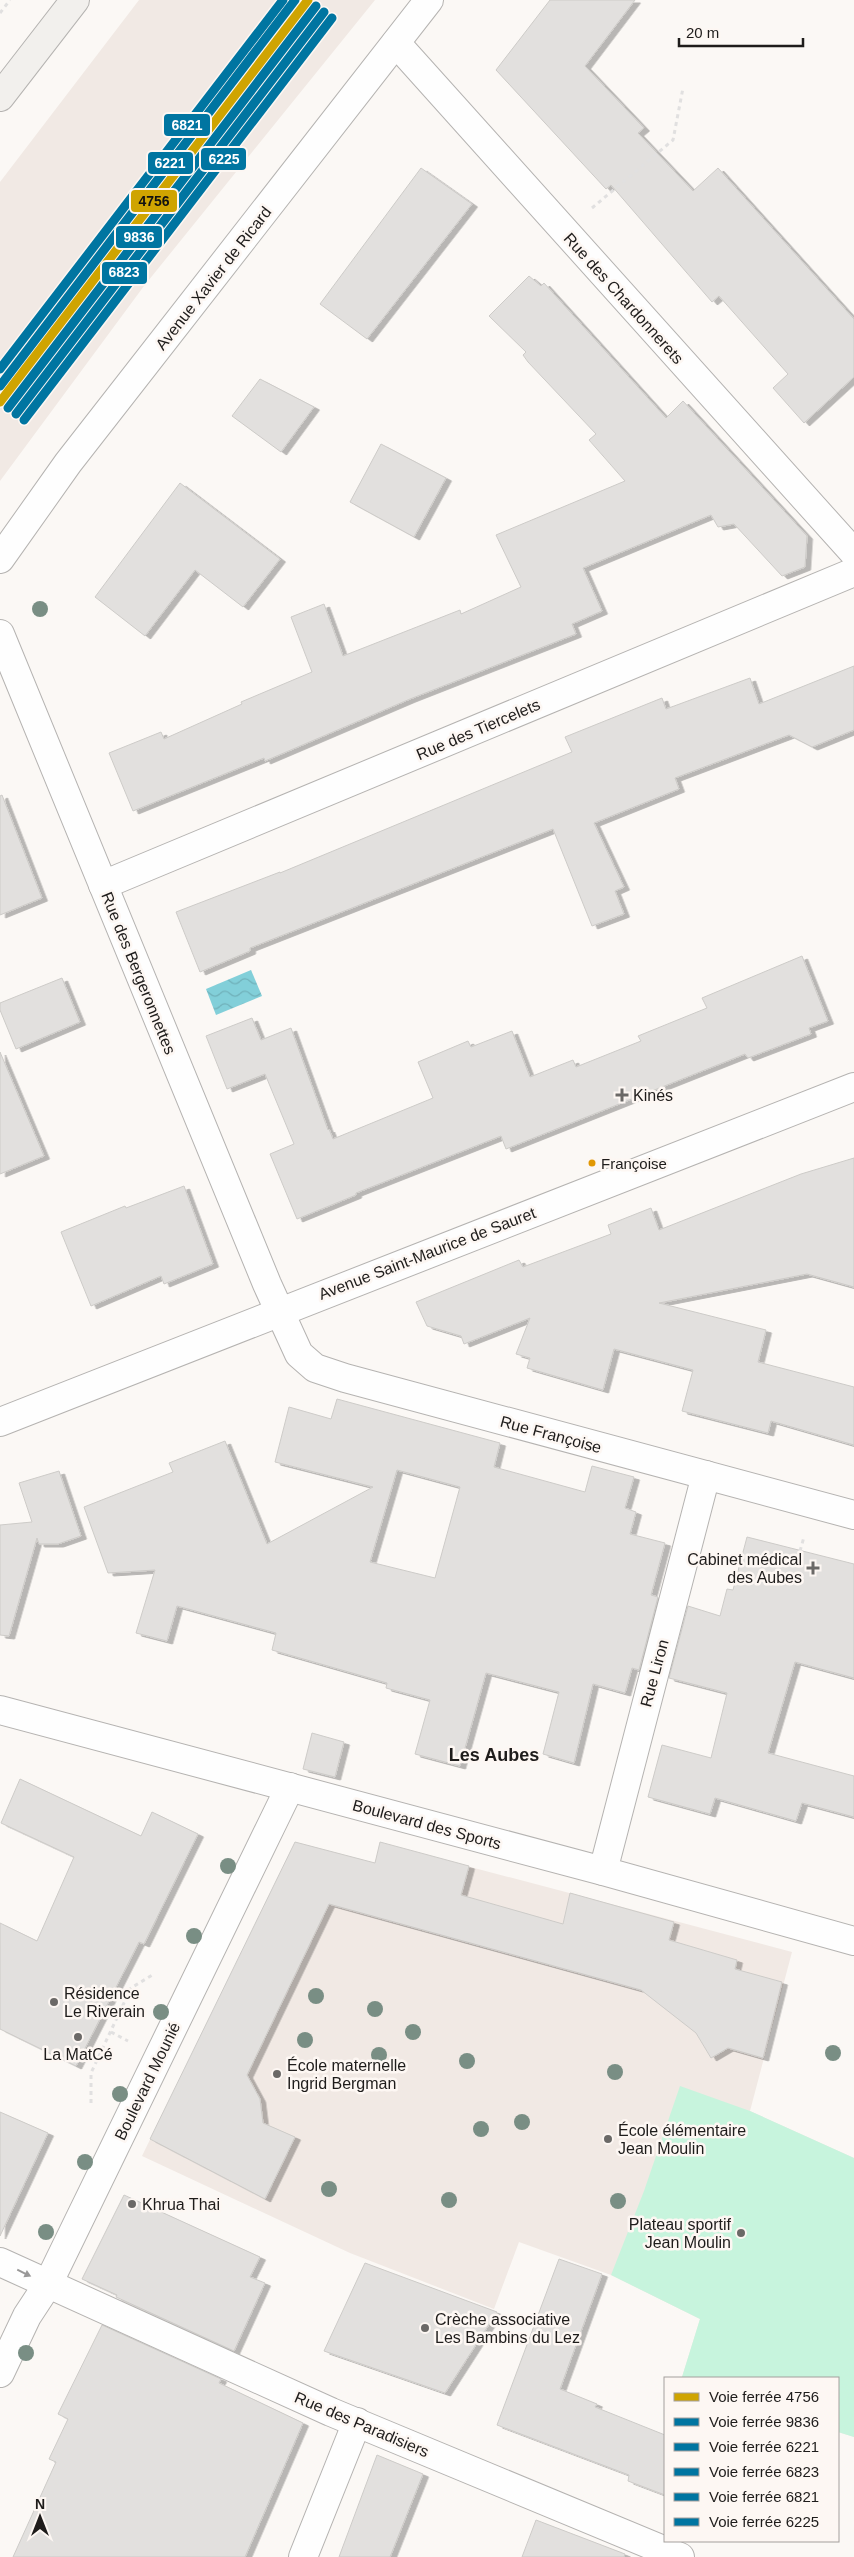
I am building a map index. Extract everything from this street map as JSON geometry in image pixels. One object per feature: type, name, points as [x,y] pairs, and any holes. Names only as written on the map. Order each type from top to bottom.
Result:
[{"type":"main road","points":[[0,97],[75,0]]},
{"type":"street","name":"Avenue Xavier de Ricard","points":[[0,559],[68,463],[429,0]]},
{"type":"street","name":"Rue des Chardonnerets","points":[[396,43],[854,553]]},
{"type":"street","name":"Rue des Tiercelets","points":[[103,884],[854,572]]},
{"type":"street","name":"Rue des Bergeronnettes","points":[[0,634],[279,1311]]},
{"type":"street","name":"Avenue Saint-Maurice de Sauret","points":[[0,1422],[854,1087]]},
{"type":"street","name":"Rue Françoise","points":[[279,1311],[299,1354],[316,1368],[345,1378],[854,1515]]},
{"type":"street","name":"Rue Liron","points":[[603,1871],[706,1476]]},
{"type":"street","name":"Boulevard des Sports","points":[[0,1710],[603,1871],[854,1941]]},
{"type":"street","name":"Boulevard Mounié","points":[[0,2373],[28,2316],[48,2284],[290,1787]]},
{"type":"street","name":"Rue des Paradisiers","points":[[0,2262],[357,2422],[618,2546],[680,2557]]},
{"type":"street","points":[[303,2557],[357,2422]]},
{"type":"path","points":[[0,13],[10,0]]},
{"type":"path","points":[[590,210],[673,140],[683,88]]},
{"type":"path","points":[[91,2103],[91,2073],[131,1988],[154,1974]]},
{"type":"shaded area","points":[[139,0],[375,0],[144,286],[0,481],[0,182]]},
{"type":"shaded area","name":"École élémentaire Jean Moulin","points":[[295,1842],[375,1863],[380,1843],[792,1952],[750,2111],[854,2158],[854,2437],[839,2432],[839,2377],[682,2377],[700,2319],[611,2275],[519,2242],[494,2309],[350,2253],[142,2156]]},
{"type":"green space","name":"Plateau sportif Jean Moulin","points":[[680,2086],[750,2111],[854,2158],[854,2437],[839,2432],[839,2377],[682,2377],[700,2319],[611,2275],[644,2191]]},
{"type":"water","points":[[251,970],[262,996],[216,1015],[206,989]]},
{"type":"building","points":[[550,0],[635,0],[585,66],[644,128],[638,133],[693,191],[718,168],[854,319],[854,377],[804,423],[773,388],[788,374],[719,296],[712,302],[611,185],[606,189],[496,70]]},
{"type":"building","points":[[421,168],[472,204],[367,339],[320,304]]},
{"type":"building","points":[[529,276],[541,286],[544,283],[666,418],[683,401],[807,536],[805,567],[782,576],[734,524],[718,527],[711,515],[583,568],[602,611],[572,624],[576,634],[410,699],[265,761],[264,758],[133,811],[109,753],[161,732],[164,739],[242,704],[241,702],[312,672],[291,617],[324,604],[343,656],[460,610],[461,614],[521,587],[496,535],[625,481],[589,440],[596,434],[528,362],[523,355],[526,352],[489,316]]},
{"type":"building","points":[[260,379],[314,407],[281,452],[232,416]]},
{"type":"building","points":[[381,444],[446,478],[414,537],[350,502]]},
{"type":"building","points":[[180,483],[280,559],[243,607],[195,570],[145,636],[95,597]]},
{"type":"building","points":[[854,666],[854,730],[812,747],[789,735],[675,778],[679,789],[594,823],[624,887],[615,891],[624,914],[592,926],[553,829],[250,948],[250,951],[200,972],[176,912],[280,873],[572,752],[565,737],[662,698],[666,709],[750,678],[759,704]]},
{"type":"building","points":[[2,795],[42,898],[0,915],[0,796]]},
{"type":"building","points":[[802,956],[828,1021],[809,1028],[811,1034],[748,1058],[745,1054],[506,1149],[501,1136],[356,1193],[356,1195],[297,1219],[270,1154],[294,1144],[265,1074],[227,1089],[206,1036],[252,1018],[261,1040],[291,1028],[333,1139],[433,1098],[418,1062],[468,1041],[471,1047],[512,1031],[530,1077],[573,1060],[576,1067],[641,1041],[638,1036],[707,1008],[702,998]]},
{"type":"building","points":[[62,978],[80,1022],[16,1049],[0,1010],[0,1003]]},
{"type":"building","points":[[0,1052],[44,1156],[0,1174]]},
{"type":"building","points":[[854,1158],[854,1287],[807,1274],[659,1303],[766,1330],[758,1362],[854,1387],[854,1445],[771,1421],[768,1433],[682,1411],[693,1370],[614,1349],[603,1390],[527,1368],[530,1358],[516,1354],[530,1318],[464,1344],[461,1336],[427,1326],[416,1302],[519,1260],[523,1267],[611,1234],[608,1225],[651,1208],[659,1230],[801,1174]]},
{"type":"building","points":[[184,1186],[213,1264],[164,1284],[161,1276],[91,1306],[61,1232],[125,1206],[126,1208]]},
{"type":"building","points":[[337,1399],[500,1443],[494,1467],[585,1492],[592,1466],[634,1477],[625,1508],[636,1512],[630,1534],[665,1543],[651,1595],[658,1597],[639,1670],[632,1668],[625,1693],[593,1684],[574,1763],[543,1754],[559,1692],[486,1673],[460,1766],[415,1754],[430,1700],[386,1688],[387,1683],[272,1650],[276,1633],[177,1606],[167,1641],[136,1633],[155,1570],[108,1573],[84,1507],[173,1472],[169,1463],[225,1441],[267,1544],[373,1487],[275,1462],[289,1407],[331,1419]],"holes":[[[397,1470],[460,1487],[435,1578],[370,1562]]]},
{"type":"building","points":[[59,1471],[81,1536],[58,1544],[39,1544],[37,1538],[9,1636],[0,1635],[0,1525],[32,1522],[19,1483]]},
{"type":"building","points":[[747,1537],[854,1564],[854,1678],[795,1662],[768,1753],[854,1776],[854,1817],[802,1803],[796,1821],[715,1798],[710,1814],[648,1797],[662,1745],[711,1758],[727,1693],[669,1678],[688,1606],[720,1616],[727,1589],[733,1590]]},
{"type":"building","points":[[312,1733],[344,1742],[335,1777],[303,1769]]},
{"type":"building","points":[[20,1779],[141,1836],[152,1812],[198,1834],[144,1944],[139,1942],[76,2066],[0,2029],[0,1923],[37,1941],[74,1857],[1,1823]]},
{"type":"building","points":[[295,1842],[375,1863],[380,1842],[469,1866],[461,1895],[563,1924],[570,1893],[674,1922],[669,1940],[737,1960],[735,1969],[782,1982],[763,2058],[728,2048],[711,2058],[696,2033],[641,1990],[329,1904],[247,2075],[260,2099],[263,2123],[295,2137],[265,2199],[150,2139]]},
{"type":"building","points":[[0,2112],[48,2133],[0,2236]]},
{"type":"building","points":[[124,2195],[260,2257],[250,2277],[265,2283],[234,2351],[116,2297],[117,2295],[82,2279]]},
{"type":"building","points":[[559,2259],[602,2274],[560,2389],[597,2404],[595,2407],[664,2435],[664,2495],[628,2481],[629,2475],[497,2425]]},
{"type":"building","name":"Crèche associative Les Bambins du Lez","points":[[365,2263],[497,2312],[445,2393],[324,2351]]},
{"type":"building","points":[[102,2325],[221,2379],[219,2383],[303,2423],[245,2557],[13,2557],[56,2462],[49,2459],[68,2419],[58,2414]]},
{"type":"building","points":[[377,2455],[423,2474],[390,2557],[339,2557]]},
{"type":"building","points":[[536,2520],[625,2554],[624,2557],[522,2557]]},
{"type":"rail line","name":"6821","points":[[0,369],[283,0]]},
{"type":"rail line","name":"6221","points":[[0,386],[295,0]]},
{"type":"rail line","name":"4756","points":[[0,402],[308,0]]},
{"type":"rail line","name":"9836","points":[[8,408],[316,6]]},
{"type":"rail line","name":"6823","points":[[16,414],[324,12]]},
{"type":"rail line","name":"6225","points":[[24,420],[332,18]]},
{"type":"place","name":"Kinés","points":[[622,1095]]},
{"type":"place","name":"Françoise","points":[[592,1163]]},
{"type":"place","name":"Cabinet médical des Aubes","points":[[813,1568]]},
{"type":"place","name":"Résidence Le Riverain","points":[[54,2002]]},
{"type":"place","name":"La MatCé","points":[[78,2037]]},
{"type":"place","name":"École maternelle Ingrid Bergman","points":[[277,2074]]},
{"type":"place","name":"École élémentaire Jean Moulin","points":[[608,2139]]},
{"type":"place","name":"Khrua Thai","points":[[132,2204]]},
{"type":"place","name":"Plateau sportif Jean Moulin","points":[[741,2233]]},
{"type":"place","name":"Crèche associative Les Bambins du Lez","points":[[425,2328]]},
{"type":"district","name":"Les Aubes","points":[[494,1755]]}]
